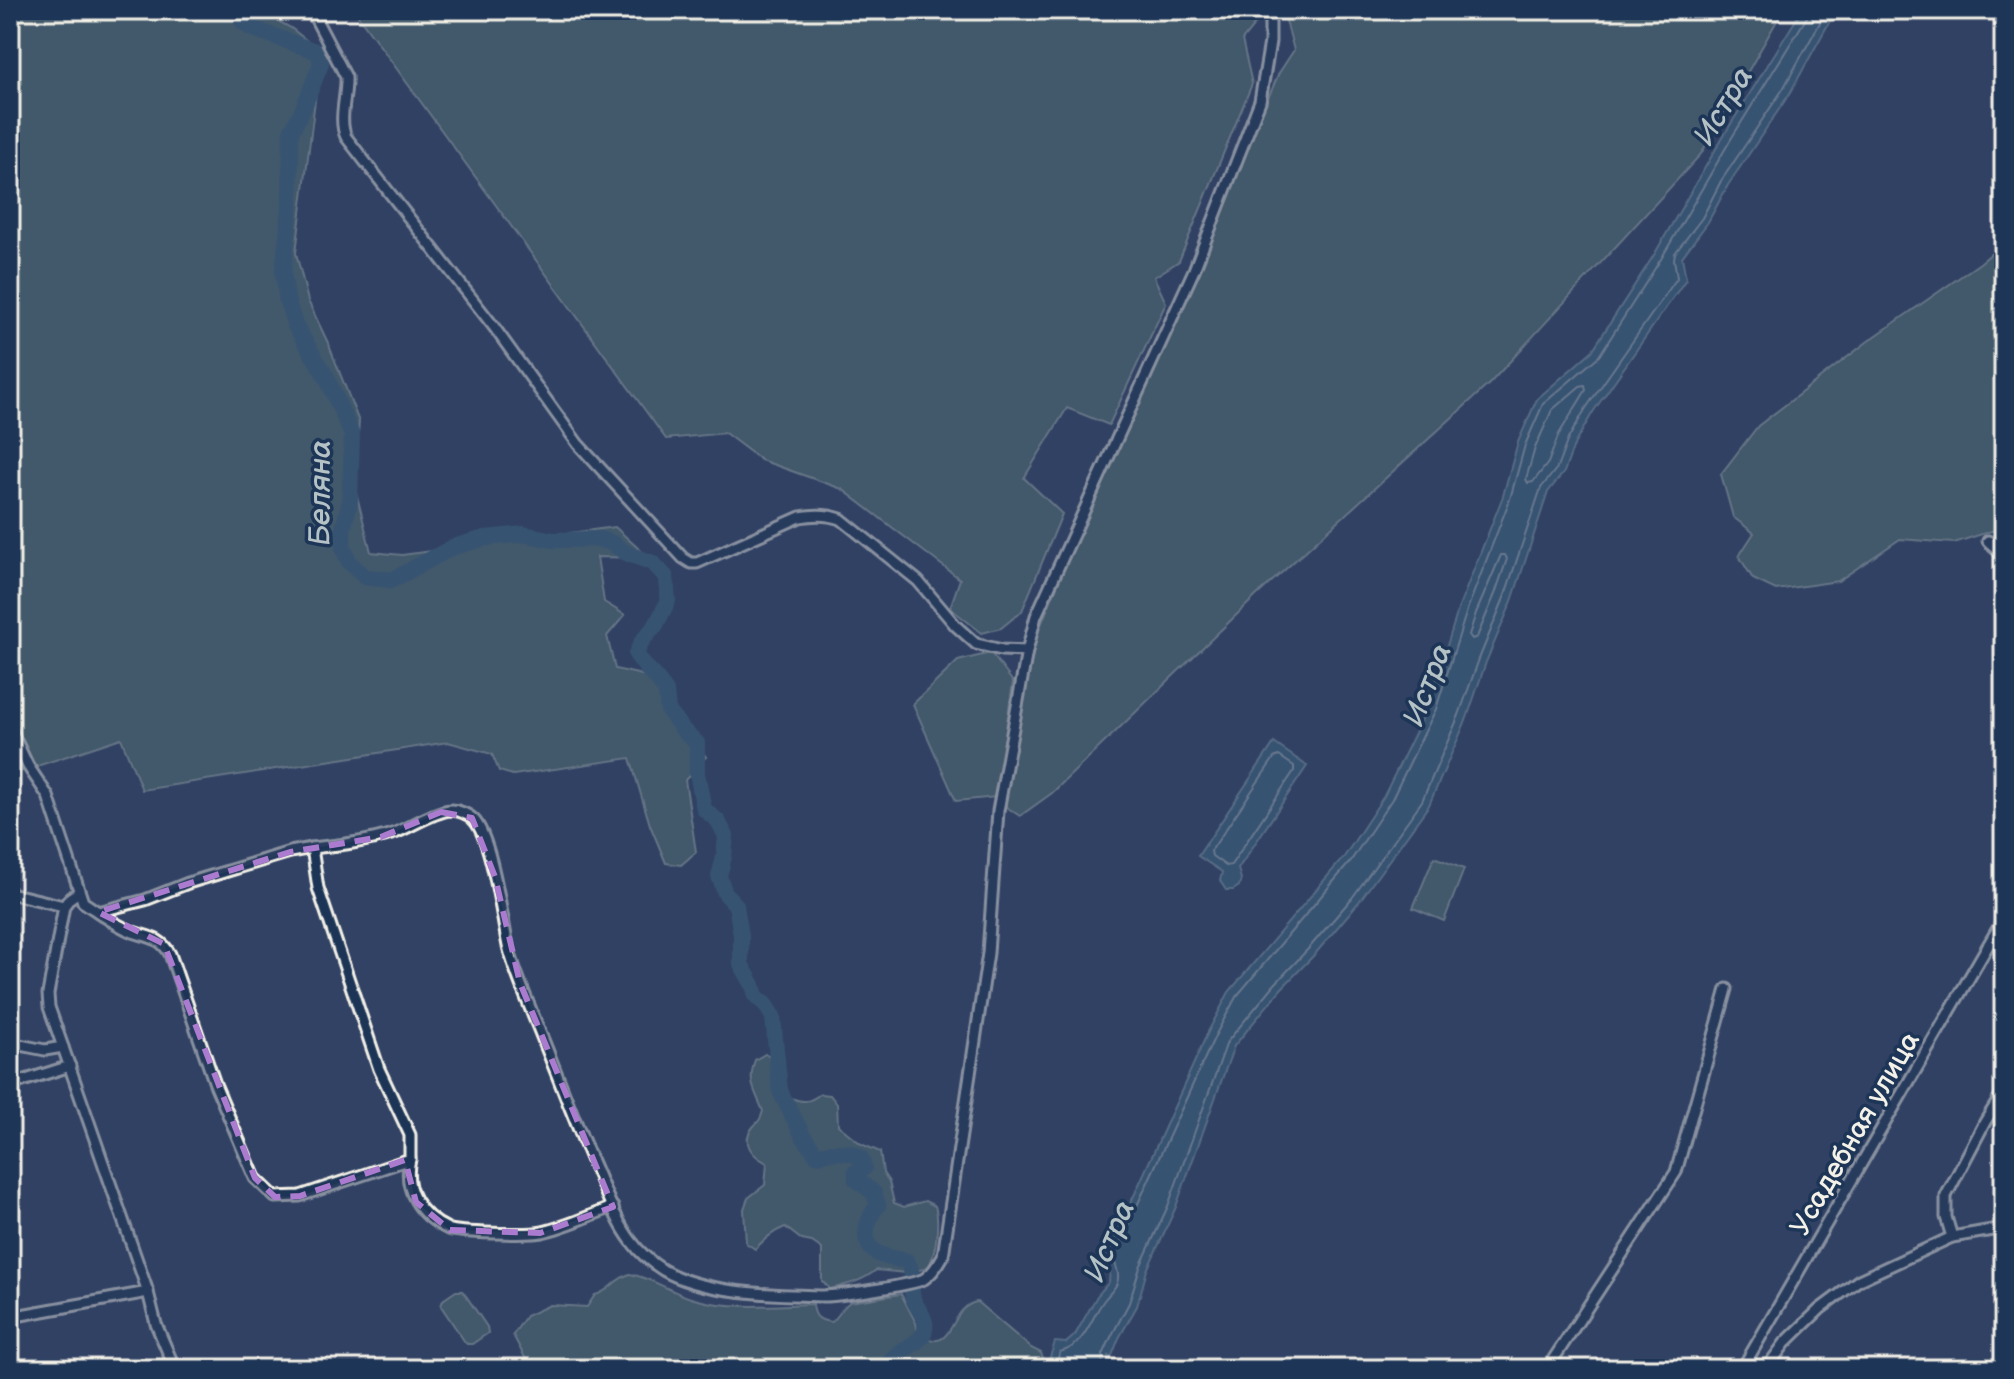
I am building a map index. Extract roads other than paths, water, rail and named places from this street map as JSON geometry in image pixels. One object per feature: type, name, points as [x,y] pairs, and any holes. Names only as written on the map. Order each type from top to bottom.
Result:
[{"type":"street","points":[[311,10],[346,77],[343,121],[346,137],[494,327],[578,444],[683,558],[697,563],[800,517],[832,516],[841,519],[918,581],[956,626],[976,644],[1002,650],[1027,651]]},
{"type":"street","points":[[98,912],[145,900],[188,883],[290,852],[364,842],[398,832],[441,812],[452,810],[472,818],[480,829],[495,877],[509,949],[520,983],[613,1207],[630,1240],[641,1253],[664,1270],[691,1282],[736,1291],[828,1296],[923,1280],[935,1270],[943,1256],[988,953],[998,811],[1036,616],[1194,270],[1260,101],[1270,42],[1270,10]]},
{"type":"street","points":[[1988,541],[2004,555]]},
{"type":"street","points":[[10,728],[28,766],[48,796],[83,902],[128,930],[156,939],[164,944],[170,954],[215,1084],[255,1178],[275,1197],[300,1196],[410,1159]]},
{"type":"street","points":[[312,848],[318,888],[379,1069],[410,1135],[408,1186],[416,1202],[450,1230],[540,1233],[613,1207]]},
{"type":"street","points":[[79,892],[64,906],[48,994],[49,1007],[148,1292],[156,1324],[175,1369]]},
{"type":"street","points":[[10,893],[64,906]]},
{"type":"street","name":"Усадебная улица","points":[[1742,1369],[2004,918]]},
{"type":"street","points":[[1547,1369],[1676,1172],[1727,989]]},
{"type":"street","points":[[10,1043],[45,1050],[63,1047]]},
{"type":"street","points":[[10,1085],[70,1066]]},
{"type":"street","points":[[1952,1237],[1946,1217],[1946,1196],[2004,1091]]},
{"type":"street","points":[[1766,1369],[1785,1343],[1820,1309],[1859,1280],[1952,1237],[2004,1228]]},
{"type":"street","points":[[10,1317],[148,1292]]},
{"type":"water","points":[[1802,10],[1836,10],[1790,93],[1728,185],[1708,222],[1682,257],[1686,279],[1593,412],[1575,443],[1564,472],[1548,492],[1512,601],[1467,718],[1429,805],[1358,903],[1234,1046],[1175,1209],[1147,1270],[1137,1306],[1119,1338],[1109,1369],[1046,1369],[1055,1342],[1066,1343],[1075,1335],[1097,1296],[1109,1282],[1110,1270],[1102,1262],[1229,992],[1344,857],[1384,796],[1428,707],[1459,607],[1503,496],[1518,442],[1537,399],[1592,351],[1654,255]]},
{"type":"water","points":[[1274,743],[1307,766],[1238,869],[1241,879],[1239,886],[1226,890],[1220,881],[1222,872],[1198,856]]},
{"type":"waterway","name":"Беляна","points":[[234,10],[251,28],[318,52],[321,64],[291,132],[290,210],[283,273],[295,325],[327,378],[352,435],[350,501],[343,530],[343,547],[349,562],[365,577],[392,580],[453,547],[485,538],[524,534],[553,540],[599,539],[653,563],[666,577],[668,601],[636,654],[666,691],[668,710],[697,743],[697,773],[704,809],[718,821],[726,836],[719,876],[725,893],[736,905],[741,935],[741,964],[756,996],[773,1017],[780,1091],[803,1136],[817,1155],[840,1152],[861,1158],[864,1168],[856,1172],[856,1179],[874,1193],[878,1205],[866,1232],[869,1246],[881,1255],[907,1261],[911,1271],[913,1298],[924,1319],[925,1330],[922,1337],[890,1361],[887,1369]]},
{"type":"waterway","points":[[1108,1356],[1124,1369]]},
{"type":"water label","name":"Истра","points":[[1723,106]]},
{"type":"water label","name":"Истра","points":[[1427,685]]},
{"type":"water label","name":"Истра","points":[[1109,1241]]}]
